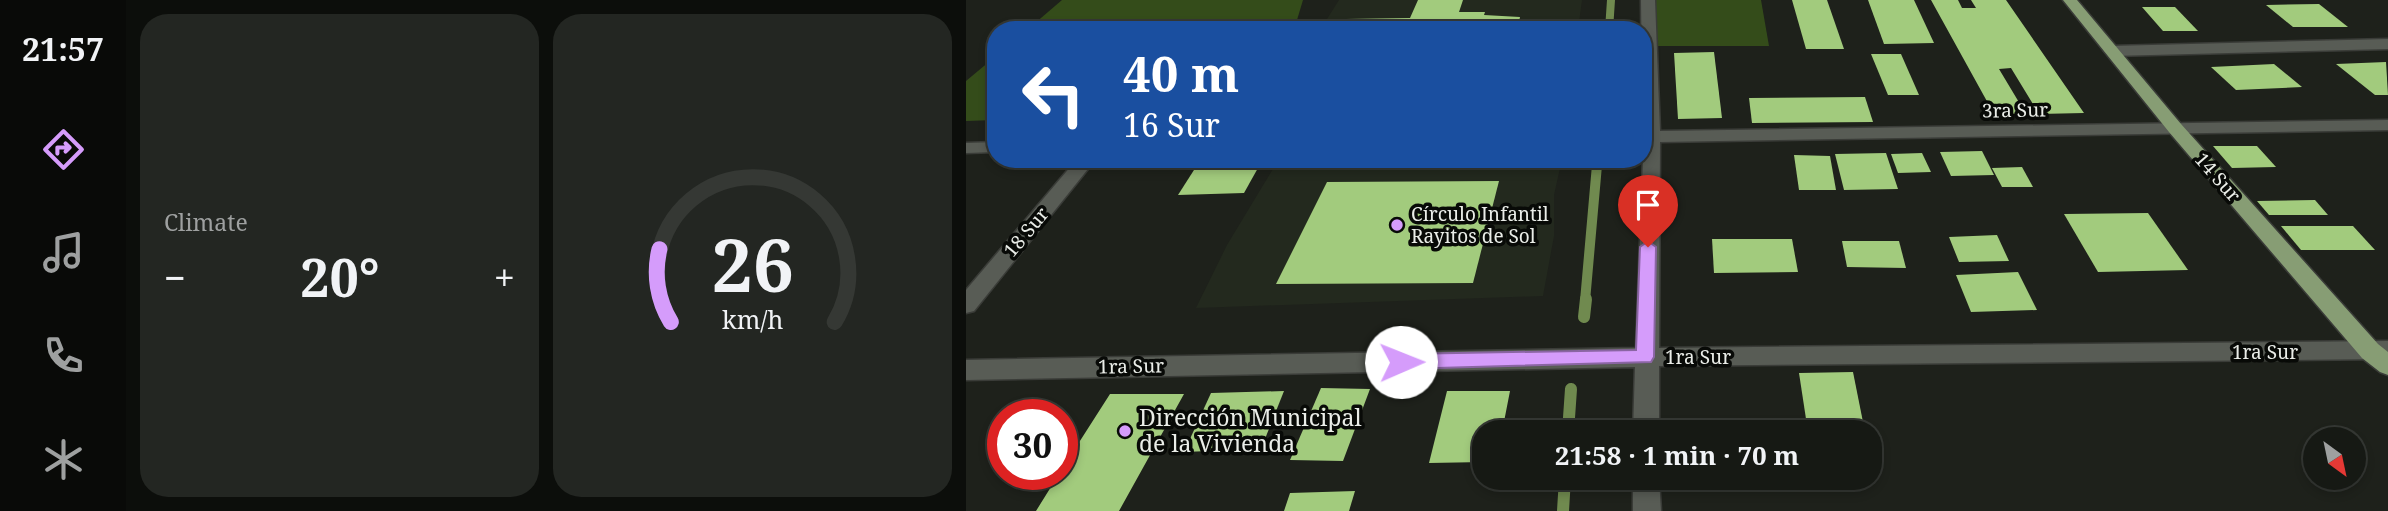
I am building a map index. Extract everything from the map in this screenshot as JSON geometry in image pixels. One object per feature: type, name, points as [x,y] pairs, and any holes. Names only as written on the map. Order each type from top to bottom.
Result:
[{"type":"main road","name":"14 Sur","points":[[2070,0],[2175,128],[2382,356]]},
{"type":"street","points":[[1648,0],[1648,21]]},
{"type":"street","points":[[2112,51],[2388,44]]},
{"type":"street","name":"3ra Sur","points":[[1652,137],[2388,125]]},
{"type":"street","points":[[966,148],[987,148]]},
{"type":"street","name":"18 Sur","points":[[966,305],[1080,168]]},
{"type":"street","points":[[1646,420],[1647,168]]},
{"type":"street","name":"1ra Sur","points":[[966,370],[1645,357],[2382,356]]},
{"type":"street","points":[[1646,490],[1647,511]]},
{"type":"shaded area","points":[[1339,0],[1582,0],[1579,21],[1326,21]]},
{"type":"shaded area","name":"Círculo Infantil Rayitos de Sol","points":[[1274,168],[1560,168],[1554,195],[1554,236],[1543,296],[1196,308],[1227,245]]},
{"type":"green space","points":[[1062,0],[1303,0],[1297,21],[1038,21]]},
{"type":"green space","points":[[1655,0],[1761,0],[1769,46],[1657,46]]},
{"type":"green space","points":[[987,64],[987,120],[966,121],[966,81]]},
{"type":"building","points":[[1418,0],[1463,0],[1459,12],[1485,12],[1484,15],[1520,17],[1519,21],[1345,21],[1410,18]]},
{"type":"building","points":[[1792,0],[1827,0],[1844,49],[1806,49]]},
{"type":"building","points":[[1868,0],[1914,0],[1934,43],[1884,44]]},
{"type":"building","points":[[1931,0],[1958,0],[1962,8],[1976,8],[1971,0],[2006,0],[2084,113],[2039,114],[2011,68],[1999,69],[2026,114],[1994,114]]},
{"type":"building","points":[[2319,4],[2348,27],[2293,27],[2266,5]]},
{"type":"building","points":[[2142,7],[2175,7],[2198,31],[2163,31]]},
{"type":"building","points":[[1714,52],[1722,118],[1678,119],[1674,53]]},
{"type":"building","points":[[1871,54],[1901,54],[1919,95],[1888,95]]},
{"type":"building","points":[[2386,62],[2388,95],[2375,95],[2336,64]]},
{"type":"building","points":[[2274,64],[2302,87],[2236,90],[2211,67]]},
{"type":"building","points":[[1865,97],[1873,122],[1752,123],[1749,98]]},
{"type":"building","points":[[2213,146],[2257,146],[2276,167],[2232,168]]},
{"type":"building","points":[[1982,151],[1994,175],[1951,176],[1940,152]]},
{"type":"building","points":[[1886,153],[1898,189],[1844,190],[1835,154]]},
{"type":"building","points":[[1922,153],[1931,172],[1898,173],[1891,154]]},
{"type":"building","points":[[1794,155],[1830,156],[1836,190],[1799,190]]},
{"type":"building","points":[[2022,167],[2033,187],[2002,187],[1992,168]]},
{"type":"building","points":[[1195,168],[1258,168],[1244,193],[1178,195]]},
{"type":"building","points":[[1499,181],[1473,283],[1276,284],[1327,182]]},
{"type":"building","points":[[2315,200],[2328,215],[2269,215],[2257,201]]},
{"type":"building","points":[[2148,213],[2188,270],[2098,272],[2064,214]]},
{"type":"building","points":[[2281,226],[2353,226],[2375,250],[2301,250]]},
{"type":"building","points":[[1997,235],[2009,261],[1959,262],[1949,237]]},
{"type":"building","points":[[1712,239],[1792,239],[1798,272],[1714,273]]},
{"type":"building","points":[[1842,241],[1899,241],[1906,268],[1847,267]]},
{"type":"building","points":[[2018,272],[2037,310],[1971,312],[1956,275]]},
{"type":"building","points":[[1853,372],[1863,420],[1806,420],[1799,373]]},
{"type":"building","points":[[1321,388],[1370,389],[1343,461],[1290,460]]},
{"type":"building","points":[[1284,391],[1261,449],[1184,452],[1211,393]]},
{"type":"building","points":[[1447,391],[1510,391],[1504,420],[1472,420],[1472,462],[1429,463]]},
{"type":"building","name":"Dirección Municipal de la Vivienda","points":[[1110,394],[1184,394],[1119,511],[1036,511],[1049,490],[1078,490],[1078,444]]},
{"type":"building","points":[[1355,491],[1349,511],[1284,511],[1290,493]]},
{"type":"waterway","points":[[1610,21],[1611,0]]},
{"type":"waterway","points":[[1585,301],[1597,168]]},
{"type":"waterway","points":[[1584,317],[1586,299]]},
{"type":"waterway","points":[[1569,420],[1571,389]]},
{"type":"waterway","points":[[1563,511],[1564,490]]},
{"type":"place","name":"Círculo Infantil Rayitos de Sol","points":[[1397,225]]},
{"type":"place","name":"Dirección Municipal de la Vivienda","points":[[1125,431]]},
{"type":"route","points":[[1401,362],[1645,357],[1648,247]]}]
